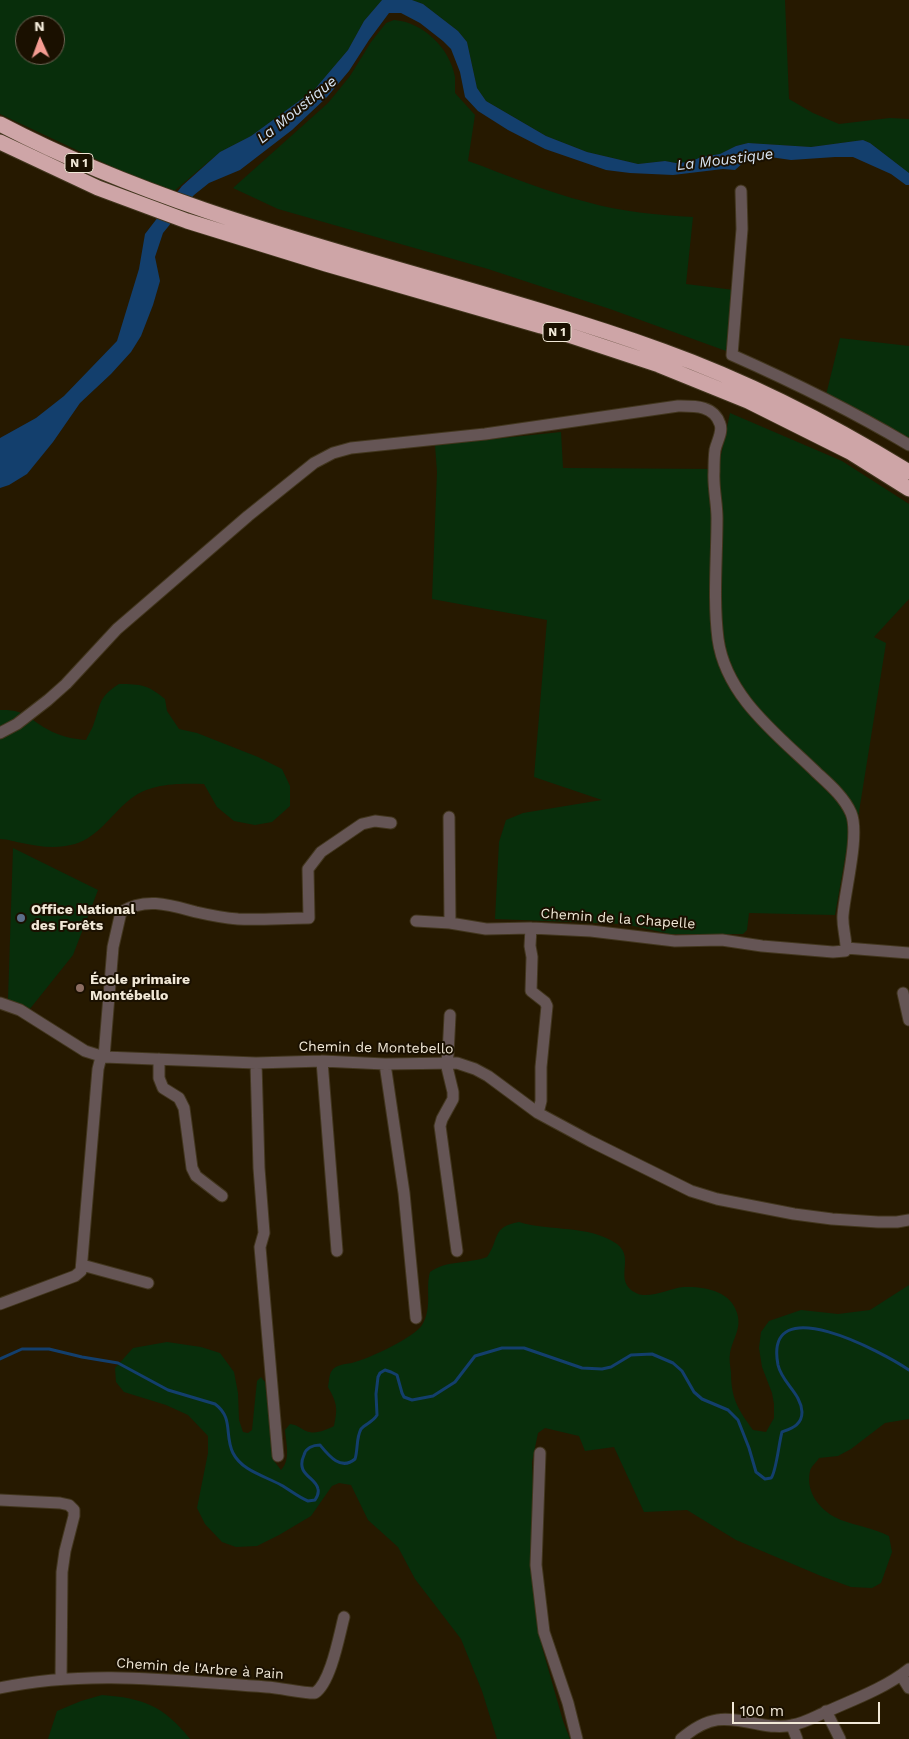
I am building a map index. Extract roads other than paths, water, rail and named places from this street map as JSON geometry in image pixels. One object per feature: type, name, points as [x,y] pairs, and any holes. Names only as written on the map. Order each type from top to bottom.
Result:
[{"type":"highway","name":"N 1","points":[[0,124],[104,174],[200,209],[358,258],[582,323],[665,352],[759,390],[857,440],[909,472]]},
{"type":"highway","name":"N 1","points":[[0,142],[98,188],[187,221],[541,326],[659,365],[748,402],[850,452],[909,488]]},
{"type":"street","points":[[741,191],[742,229],[732,355],[796,384],[861,417],[909,446]]},
{"type":"street","points":[[0,733],[17,724],[48,700],[66,684],[117,629],[248,516],[314,463],[333,453],[351,448],[485,434],[678,406],[699,406],[710,411],[720,425],[715,450],[714,474],[717,515],[716,588],[718,639],[723,659],[730,679],[742,698],[775,733],[837,792],[852,815],[854,835],[842,926],[846,948]]},
{"type":"street","points":[[449,817],[450,923]]},
{"type":"street","points":[[0,1304],[75,1276],[81,1271],[98,1069],[102,1057],[114,947],[121,912],[138,904],[164,903],[199,913],[238,919],[309,918],[308,869],[321,852],[362,824],[375,821],[391,823]]},
{"type":"street","name":"Chemin de la Chapelle","points":[[416,921],[450,923],[486,929],[531,928],[591,931],[675,941],[722,940],[762,946],[833,952],[844,951],[846,948],[909,953]]},
{"type":"street","points":[[531,928],[531,991],[545,1002],[547,1006],[541,1068],[541,1101],[538,1113]]},
{"type":"street","points":[[903,993],[909,1020]]},
{"type":"street","name":"Chemin de Montebello","points":[[0,1003],[20,1010],[85,1051],[102,1057],[256,1063],[322,1061],[385,1064],[457,1063],[488,1076],[538,1113],[691,1192],[794,1214],[832,1219],[878,1222],[909,1220]]},
{"type":"street","points":[[450,1015],[446,1063],[453,1092],[452,1099],[440,1126],[457,1251]]},
{"type":"street","points":[[159,1059],[159,1078],[163,1088],[179,1098],[184,1108],[192,1168],[196,1176],[222,1196]]},
{"type":"street","points":[[322,1061],[337,1251]]},
{"type":"street","points":[[256,1063],[259,1168],[264,1233],[260,1247],[278,1456]]},
{"type":"street","points":[[385,1064],[404,1193],[416,1318]]},
{"type":"street","points":[[82,1265],[148,1283]]},
{"type":"street","points":[[540,1452],[536,1565],[540,1603],[544,1632],[568,1704],[577,1739]]},
{"type":"street","points":[[0,1500],[60,1503],[69,1505],[74,1510],[62,1572],[61,1679]]},
{"type":"street","name":"Chemin de l'Arbre à Pain","points":[[0,1688],[61,1679],[114,1677],[269,1687],[315,1693],[321,1689],[327,1676],[344,1618]]},
{"type":"street","points":[[681,1739],[691,1730],[713,1719],[732,1718],[768,1726],[792,1726],[867,1694],[905,1672],[909,1688]]},
{"type":"street","points":[[826,1711],[840,1739]]},
{"type":"street","points":[[792,1726],[797,1739]]},
{"type":"water","name":"La Moustique","points":[[382,0],[412,0],[423,4],[458,31],[467,42],[477,88],[486,101],[546,136],[587,152],[638,164],[665,161],[676,163],[690,162],[701,157],[720,154],[736,146],[748,143],[811,147],[863,140],[870,143],[909,173],[909,185],[906,185],[891,174],[853,157],[791,160],[770,157],[745,161],[735,170],[723,169],[673,175],[606,170],[545,149],[508,130],[478,111],[465,97],[460,72],[451,49],[420,23],[401,13],[389,13],[349,71],[327,97],[292,130],[240,170],[209,183],[194,195],[163,233],[155,257],[160,281],[141,336],[131,352],[80,403],[53,442],[27,474],[0,488],[0,438],[36,418],[64,396],[117,341],[139,269],[145,234],[182,186],[220,152],[251,136],[314,90],[348,50],[364,21]]},
{"type":"waterway","points":[[0,1359],[22,1349],[49,1349],[118,1363],[168,1390],[215,1404],[225,1415],[230,1446],[237,1459],[248,1469],[308,1501],[315,1500],[318,1490],[302,1467],[306,1450],[320,1445],[331,1457],[340,1463],[350,1462],[355,1459],[358,1436],[361,1429],[377,1415],[376,1394],[378,1377],[385,1370],[397,1375],[404,1397],[412,1400],[433,1396],[455,1382],[475,1356],[502,1348],[524,1348],[582,1368],[602,1369],[611,1367],[631,1355],[652,1354],[673,1363],[682,1371],[694,1392],[702,1399],[728,1410],[738,1420],[756,1472],[765,1479],[771,1478],[773,1475],[782,1432],[796,1425],[802,1416],[801,1405],[783,1377],[778,1365],[778,1342],[789,1330],[806,1328],[829,1332],[853,1340],[909,1370]]},
{"type":"place","name":"Office National des Forêts","points":[[21,918]]},
{"type":"place","name":"École primaire Montébello","points":[[80,988]]}]
